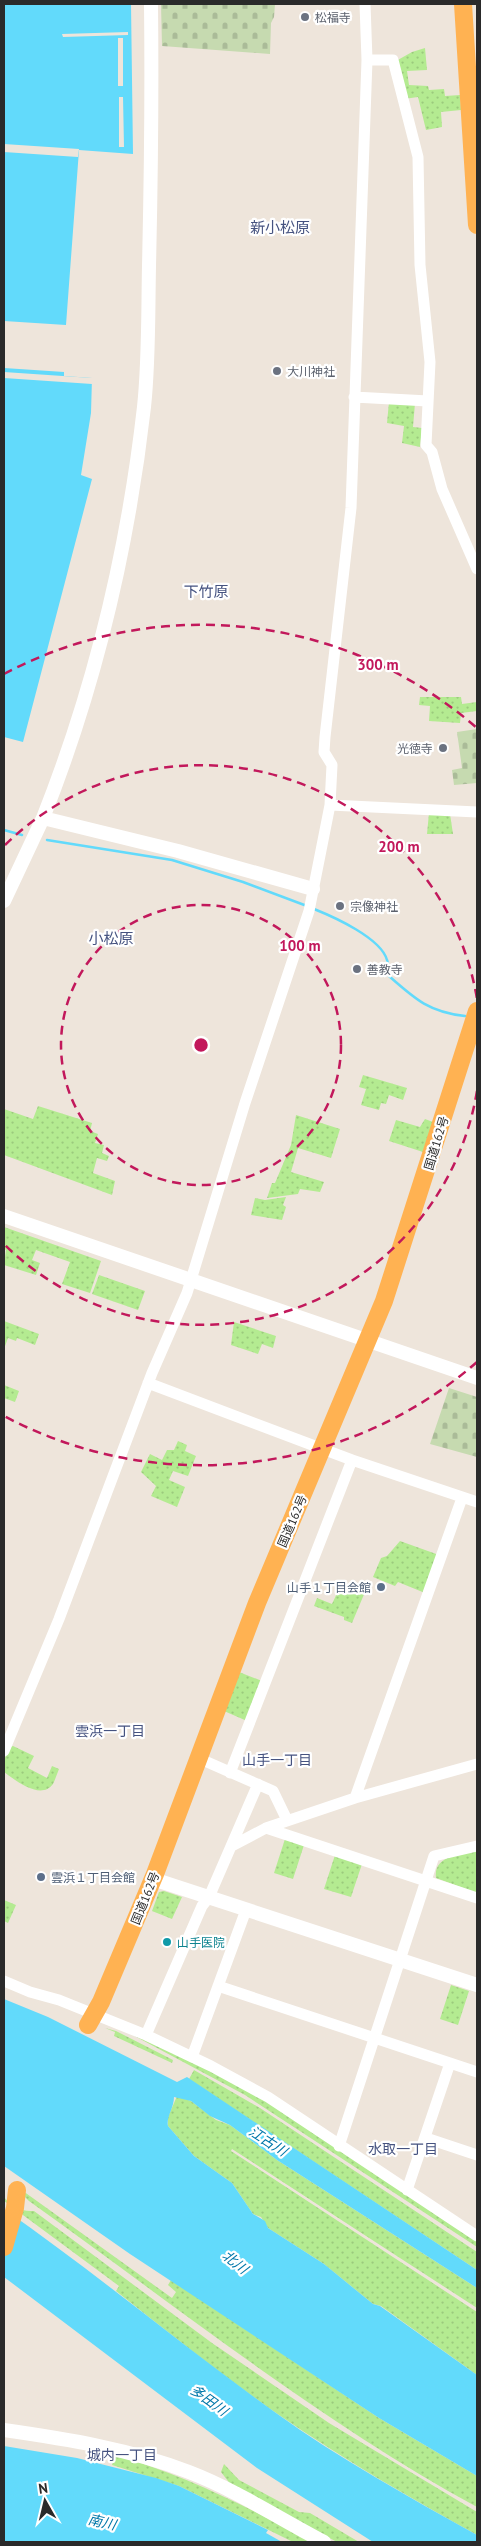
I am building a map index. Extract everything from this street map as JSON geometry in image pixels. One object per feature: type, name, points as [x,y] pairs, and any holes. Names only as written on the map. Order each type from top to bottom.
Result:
[{"type":"highway","points":[[463,4],[477,226]]},
{"type":"highway","name":"国道162号","points":[[91,2020],[102,2002],[153,1879],[257,1603],[369,1340],[414,1214],[477,1011]]},
{"type":"highway","points":[[4,2247],[15,2208],[17,2190]]},
{"type":"street","points":[[4,901],[42,818],[63,766],[82,706],[120,562],[144,408],[150,249],[150,4]]},
{"type":"street","points":[[4,1751],[59,1619],[148,1383],[180,1311],[245,1103],[310,908],[314,889],[330,805],[332,764],[324,752],[325,736],[350,516],[355,445],[354,397],[367,60],[365,4]]},
{"type":"street","points":[[367,60],[393,60],[418,157],[420,265],[429,339],[426,445],[432,452],[442,489],[477,569]]},
{"type":"street","points":[[354,397],[428,400]]},
{"type":"street","points":[[330,805],[477,812]]},
{"type":"street","points":[[42,818],[314,889]]},
{"type":"street","points":[[4,1216],[477,1378]]},
{"type":"street","points":[[148,1383],[352,1460],[477,1502]]},
{"type":"street","points":[[230,1773],[352,1460]]},
{"type":"street","points":[[355,1798],[462,1498]]},
{"type":"street","points":[[198,1758],[273,1791],[287,1820]]},
{"type":"street","points":[[232,1846],[244,1838],[287,1820],[355,1798],[477,1764]]},
{"type":"street","points":[[146,2035],[202,1906],[209,1897],[232,1846],[258,1784]]},
{"type":"street","points":[[266,1828],[477,1898]]},
{"type":"street","points":[[339,2146],[434,1856],[477,1846]]},
{"type":"street","points":[[153,1879],[477,1985]]},
{"type":"street","points":[[192,2057],[246,1910]]},
{"type":"street","points":[[4,1981],[91,2020],[146,2035],[268,2097],[477,2236]]},
{"type":"street","points":[[218,1986],[477,2072]]},
{"type":"street","points":[[408,2190],[450,2063]]},
{"type":"street","points":[[426,2138],[477,2155]]},
{"type":"street","points":[[4,2430],[56,2438],[150,2458],[191,2473],[227,2490],[324,2542]]},
{"type":"green space","points":[[161,4],[275,4],[274,17],[271,23],[270,54],[162,46]]},
{"type":"green space","points":[[425,48],[427,70],[407,71],[409,85],[428,86],[429,90],[444,89],[445,96],[460,95],[461,110],[441,112],[442,127],[426,130],[418,97],[404,99],[396,61],[412,52]]},
{"type":"green space","points":[[389,402],[415,403],[413,427],[422,428],[420,447],[402,443],[404,426],[387,423]]},
{"type":"green space","points":[[420,697],[461,697],[462,704],[477,702],[477,711],[461,713],[460,723],[429,721],[430,706],[419,705]]},
{"type":"green space","points":[[477,729],[477,783],[454,785],[452,770],[462,768],[457,732]]},
{"type":"green space","points":[[429,813],[450,814],[453,834],[427,834]]},
{"type":"green space","points":[[363,1075],[407,1088],[403,1100],[389,1095],[386,1104],[381,1103],[379,1110],[361,1105],[366,1089],[359,1087]]},
{"type":"green space","points":[[38,1106],[92,1123],[90,1131],[98,1134],[95,1143],[104,1145],[102,1153],[109,1156],[107,1161],[97,1158],[93,1173],[115,1181],[112,1195],[4,1155],[4,1109],[33,1119]]},
{"type":"green space","points":[[296,1115],[340,1129],[331,1158],[298,1148],[291,1172],[324,1182],[320,1192],[300,1189],[298,1194],[267,1198],[272,1183],[275,1183],[291,1145]]},
{"type":"green space","points":[[425,1119],[433,1122],[423,1152],[389,1141],[396,1120],[420,1127]]},
{"type":"green space","points":[[286,1197],[283,1205],[286,1207],[282,1220],[251,1215],[255,1198],[265,1200]]},
{"type":"green space","points":[[4,1227],[101,1261],[90,1293],[62,1284],[70,1262],[36,1250],[32,1260],[40,1263],[36,1275],[4,1265],[6,1250],[4,1249]]},
{"type":"green space","points":[[99,1275],[145,1291],[138,1310],[92,1294]]},
{"type":"green space","points":[[4,1321],[39,1334],[35,1345],[17,1338],[16,1341],[8,1338],[4,1349]]},
{"type":"green space","points":[[234,1322],[276,1336],[273,1348],[262,1344],[258,1354],[231,1345]]},
{"type":"green space","points":[[4,1385],[19,1391],[15,1402],[4,1398]]},
{"type":"green space","points":[[449,1388],[477,1397],[477,1457],[430,1444]]},
{"type":"green space","points":[[178,1441],[187,1445],[185,1451],[196,1456],[188,1476],[173,1471],[169,1480],[185,1487],[177,1507],[151,1496],[156,1486],[141,1472],[150,1454],[162,1460],[167,1450],[174,1450]]},
{"type":"green space","points":[[400,1541],[439,1555],[425,1593],[398,1582],[395,1586],[373,1577],[381,1558],[387,1556]]},
{"type":"green space","points":[[348,1586],[365,1592],[352,1623],[344,1620],[344,1617],[314,1606],[317,1598],[332,1604],[340,1587],[347,1589]]},
{"type":"green space","points":[[239,1672],[262,1681],[247,1721],[224,1711]]},
{"type":"green space","points":[[13,1746],[34,1756],[28,1768],[47,1778],[52,1766],[59,1769],[53,1784],[48,1789],[35,1790],[21,1784],[4,1772],[4,1760],[10,1747]]},
{"type":"green space","points":[[285,1839],[304,1845],[293,1879],[274,1873]]},
{"type":"green space","points":[[477,1851],[477,1893],[436,1878],[436,1870],[443,1860],[456,1855]]},
{"type":"green space","points":[[335,1855],[362,1864],[351,1897],[324,1889]]},
{"type":"green space","points":[[164,1891],[182,1897],[172,1919],[152,1911],[159,1892]]},
{"type":"green space","points":[[4,1900],[16,1905],[8,1923],[4,1921]]},
{"type":"green space","points":[[451,1985],[469,1991],[458,2025],[440,2019]]},
{"type":"green space","points":[[105,2028],[116,2031],[173,2060],[172,2063],[114,2036],[115,2032]]},
{"type":"green space","points":[[129,2033],[204,2067],[267,2101],[477,2241],[477,2247],[245,2095]]},
{"type":"green space","points":[[194,2070],[260,2108],[477,2252],[477,2270],[189,2079]]},
{"type":"green space","points":[[177,2096],[191,2101],[216,2120],[230,2125],[277,2160],[477,2288],[477,2308],[232,2149],[231,2151],[477,2312],[477,2375],[381,2306],[373,2304],[324,2264],[268,2228],[261,2217],[253,2214],[232,2183],[194,2156],[168,2126],[168,2117]]},
{"type":"green space","points":[[23,2191],[172,2298],[176,2292],[168,2285],[171,2280],[379,2418],[477,2476],[477,2507],[418,2473],[304,2400],[29,2201],[24,2196]]},
{"type":"green space","points":[[4,2197],[16,2208],[34,2211],[212,2343],[329,2423],[477,2512],[477,2535],[352,2463],[258,2400],[116,2291],[119,2286],[4,2201]]},
{"type":"green space","points":[[115,2455],[166,2472],[216,2493],[312,2542],[293,2542],[179,2486],[112,2465]]},
{"type":"green space","points":[[224,2464],[239,2480],[299,2512],[310,2513],[359,2542],[337,2542],[231,2485],[221,2472]]},
{"type":"water","points":[[4,4],[131,4],[133,154],[79,150],[66,325],[4,321]]},
{"type":"water","points":[[4,368],[64,372],[64,376],[92,378],[91,413],[81,475],[92,479],[23,742],[4,737]]},
{"type":"water","points":[[4,1999],[48,2017],[177,2082],[187,2077],[477,2270],[477,2288],[277,2160],[230,2125],[210,2116],[191,2101],[174,2097],[168,2126],[194,2156],[232,2183],[253,2214],[265,2221],[268,2228],[324,2264],[373,2304],[380,2306],[477,2375],[477,2476],[379,2418],[130,2254],[4,2166]]},
{"type":"water","name":"多田川","points":[[4,2209],[300,2430],[400,2492],[477,2535],[477,2542],[373,2542],[257,2468],[4,2277]]},
{"type":"water","name":"南川","points":[[4,2446],[77,2458],[156,2478],[179,2486],[268,2530],[266,2533],[282,2542],[4,2542]]},
{"type":"pier","points":[[128,32],[128,35],[63,37],[62,34]]},
{"type":"pier","points":[[118,38],[123,38],[123,86],[118,86]]},
{"type":"pier","points":[[119,97],[123,97],[124,147],[119,147]]},
{"type":"pier","points":[[4,144],[79,149],[78,157],[4,152]]},
{"type":"pier","points":[[4,372],[92,378],[92,384],[4,378]]},
{"type":"waterway","points":[[4,830],[22,835]]},
{"type":"waterway","points":[[47,840],[172,860],[243,882],[307,906]]},
{"type":"waterway","points":[[314,909],[367,936],[383,952],[387,960],[389,976],[415,998],[432,1008],[465,1016]]},
{"type":"place","name":"松福寺","points":[[305,17]]},
{"type":"place","name":"大川神社","points":[[277,371]]},
{"type":"place","name":"光徳寺","points":[[443,748]]},
{"type":"place","name":"宗像神社","points":[[340,906]]},
{"type":"place","name":"善教寺","points":[[357,969]]},
{"type":"place","name":"山手１丁目会館","points":[[381,1587]]},
{"type":"place","name":"雲浜１丁目会館","points":[[41,1877]]},
{"type":"place","name":"山手医院","points":[[167,1942]]},
{"type":"district","name":"新小松原","points":[[280,227]]},
{"type":"district","name":"下竹原","points":[[206,591]]},
{"type":"district","name":"小松原","points":[[111,938]]},
{"type":"district","name":"雲浜一丁目","points":[[110,1731]]},
{"type":"district","name":"山手一丁目","points":[[277,1760]]},
{"type":"district","name":"水取一丁目","points":[[403,2149]]},
{"type":"district","name":"城内一丁目","points":[[122,2455]]},
{"type":"water label","name":"江古川","points":[[268,2141]]},
{"type":"water label","name":"北川","points":[[235,2262]]}]
